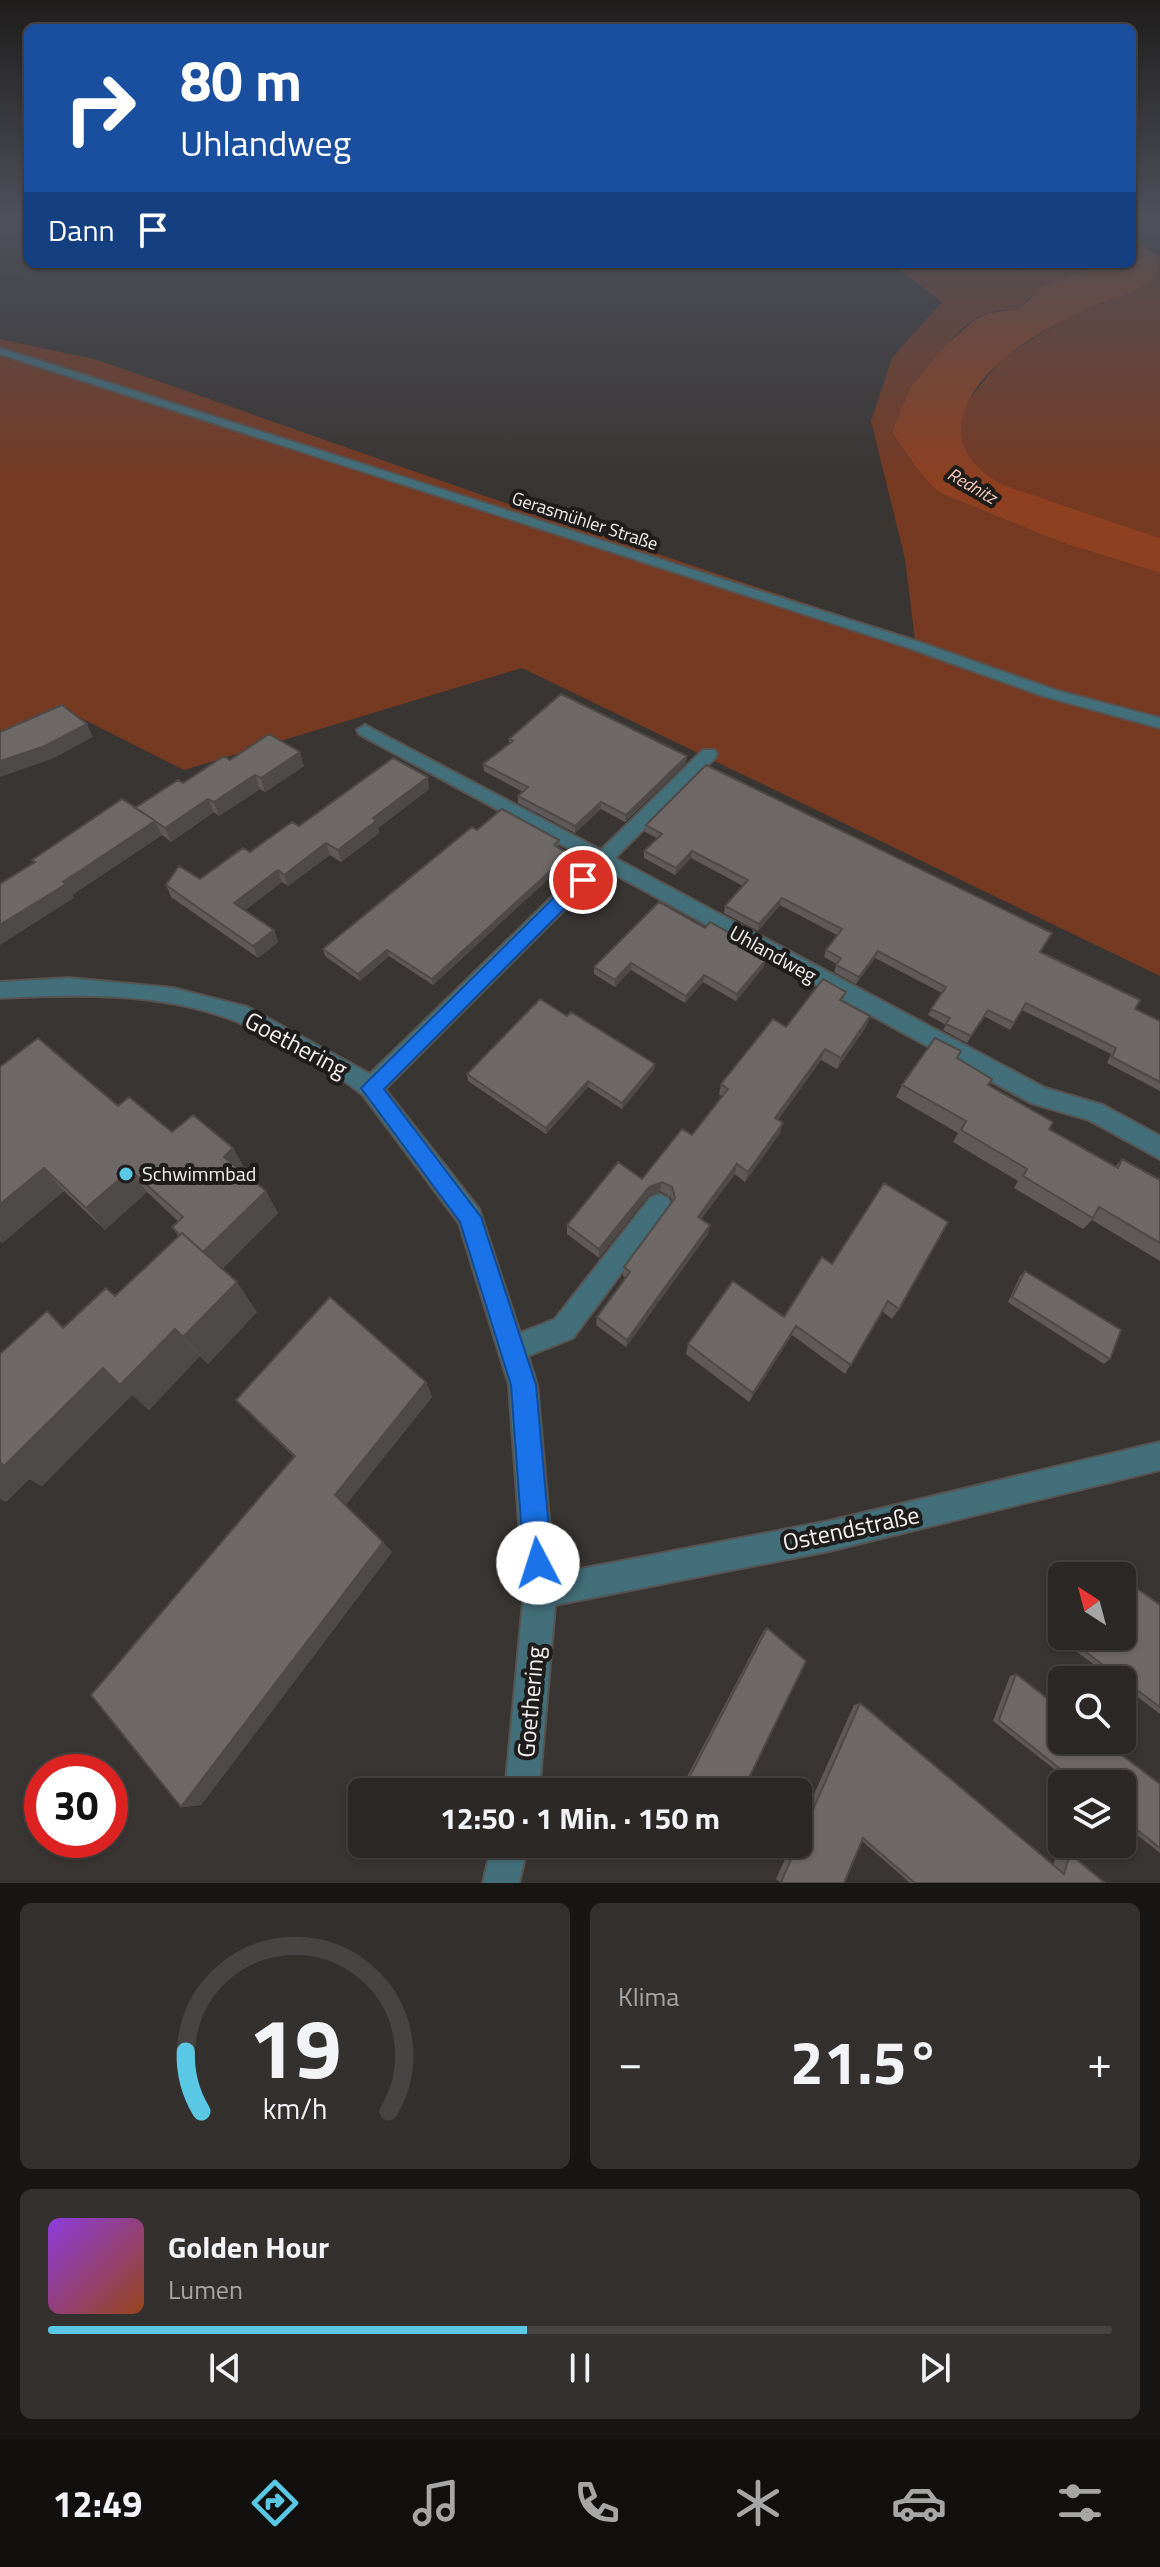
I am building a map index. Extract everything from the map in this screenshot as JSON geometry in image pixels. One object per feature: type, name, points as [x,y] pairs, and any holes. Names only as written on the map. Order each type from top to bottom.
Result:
[{"type":"street","name":"Gerasmühler Straße","points":[[0,351],[898,640],[1049,693],[1160,723]]},
{"type":"street","name":"Uhlandweg","points":[[365,730],[1039,1096],[1095,1112],[1160,1148]]},
{"type":"street","points":[[371,1088],[709,754]]},
{"type":"street","name":"Goethering","points":[[0,990],[69,986],[186,999],[239,1013],[355,1076],[371,1088],[470,1217],[523,1385],[540,1592],[523,1778]]},
{"type":"street","points":[[512,1349],[564,1329],[659,1206]]},
{"type":"street","name":"Ostendstraße","points":[[540,1592],[829,1536],[1160,1456]]},
{"type":"street","points":[[501,1883],[507,1858]]},
{"type":"shaded area","points":[[939,306],[1023,306],[973,320],[958,332],[932,364],[892,433],[920,473],[940,493],[1063,543],[1160,573],[1160,976],[522,668],[184,770],[75,715],[0,748],[0,339],[98,360],[476,493],[915,640],[905,559],[871,421],[892,358]]},
{"type":"shaded area","points":[[1094,306],[1160,306],[1160,538],[1001,484],[981,473],[966,453],[960,432],[964,406],[1002,358],[1068,317]]},
{"type":"water","name":"Rednitz","points":[[1023,306],[1094,306],[1035,336],[996,366],[980,383],[968,402],[962,422],[966,451],[984,473],[1001,484],[1160,538],[1160,573],[1063,543],[940,493],[920,473],[892,433],[910,388],[946,345],[976,319],[990,313]]},
{"type":"building","points":[[561,694],[687,756],[626,815],[601,802],[575,826],[518,796],[528,787],[483,764],[513,741],[509,739]]},
{"type":"building","points":[[62,705],[87,724],[45,746],[0,761],[0,732]]},
{"type":"building","points":[[269,734],[300,752],[261,778],[255,775],[214,802],[208,799],[165,828],[155,821],[63,882],[66,884],[0,925],[0,884],[122,799],[135,808],[178,780],[183,783],[224,756],[230,760]]},
{"type":"building","points":[[393,758],[428,777],[373,818],[376,821],[338,850],[326,843],[284,875],[278,870],[234,903],[274,930],[253,946],[166,885],[179,866],[200,879],[243,848],[250,852],[292,822],[299,826]]},
{"type":"building","points":[[706,765],[1052,933],[1040,952],[1140,1000],[1135,1009],[1160,1021],[1160,1082],[1112,1057],[1116,1048],[1026,1003],[1014,1023],[988,1010],[971,1036],[946,1024],[950,1018],[931,1009],[946,987],[878,951],[859,977],[836,965],[841,958],[826,950],[842,929],[782,898],[759,924],[725,906],[748,880],[692,851],[676,868],[644,851],[662,834],[646,825]]},
{"type":"building","points":[[502,809],[559,840],[554,845],[569,854],[432,979],[387,950],[358,974],[323,949],[472,827],[477,830]]},
{"type":"building","points":[[659,902],[705,928],[710,922],[744,941],[740,947],[765,961],[737,994],[704,975],[686,996],[631,963],[615,980],[594,967]]},
{"type":"building","points":[[823,979],[846,992],[840,1000],[870,1016],[841,1058],[825,1049],[775,1118],[783,1123],[748,1172],[737,1164],[698,1217],[710,1225],[627,1340],[597,1317],[630,1272],[624,1267],[675,1198],[672,1187],[662,1182],[649,1187],[599,1249],[567,1225],[618,1162],[642,1179],[682,1129],[692,1135],[728,1089],[721,1084],[773,1019],[786,1027]]},
{"type":"building","points":[[540,999],[567,1016],[571,1012],[655,1064],[622,1103],[588,1081],[546,1128],[467,1074]]},
{"type":"building","points":[[38,1038],[118,1106],[129,1097],[172,1132],[193,1115],[233,1148],[224,1157],[266,1191],[203,1252],[172,1227],[183,1217],[130,1170],[86,1208],[44,1168],[0,1204],[0,1067]]},
{"type":"building","points":[[935,1038],[961,1051],[957,1058],[992,1079],[988,1085],[1053,1122],[1049,1129],[1118,1168],[1122,1159],[1160,1180],[1160,1243],[1099,1207],[1093,1218],[1023,1176],[1027,1169],[961,1130],[966,1121],[902,1085]]},
{"type":"building","points":[[884,1183],[948,1222],[899,1309],[888,1301],[851,1365],[796,1326],[753,1393],[688,1344],[733,1281],[784,1317],[822,1257],[832,1264]]},
{"type":"building","points":[[182,1233],[237,1282],[183,1337],[175,1329],[120,1385],[103,1368],[4,1466],[0,1462],[0,1354],[47,1311],[63,1328],[106,1288],[115,1296]]},
{"type":"building","points":[[1025,1271],[1121,1330],[1110,1359],[1012,1297]]},
{"type":"building","points":[[330,1297],[426,1382],[335,1495],[383,1542],[181,1807],[91,1695],[295,1456],[236,1400]]},
{"type":"building","points":[[1136,1588],[1160,1605],[1160,1707],[1136,1689],[1136,1666],[1105,1666],[1083,1650],[1136,1650]]},
{"type":"building","points":[[767,1628],[806,1661],[749,1778],[689,1778]]},
{"type":"building","points":[[1016,1674],[1048,1699],[1048,1754],[1120,1754],[1160,1784],[1160,1848],[1136,1829],[1136,1770],[1062,1770],[999,1720]]},
{"type":"building","points":[[860,1703],[1064,1874],[1069,1858],[1075,1858],[1105,1883],[915,1883],[863,1838],[844,1883],[783,1883],[792,1858],[812,1858],[812,1812]]},
{"type":"place","name":"Schwimmbad","points":[[126,1174]]},
{"type":"route","points":[[538,1563],[523,1385],[470,1217],[371,1088],[583,880]]}]
